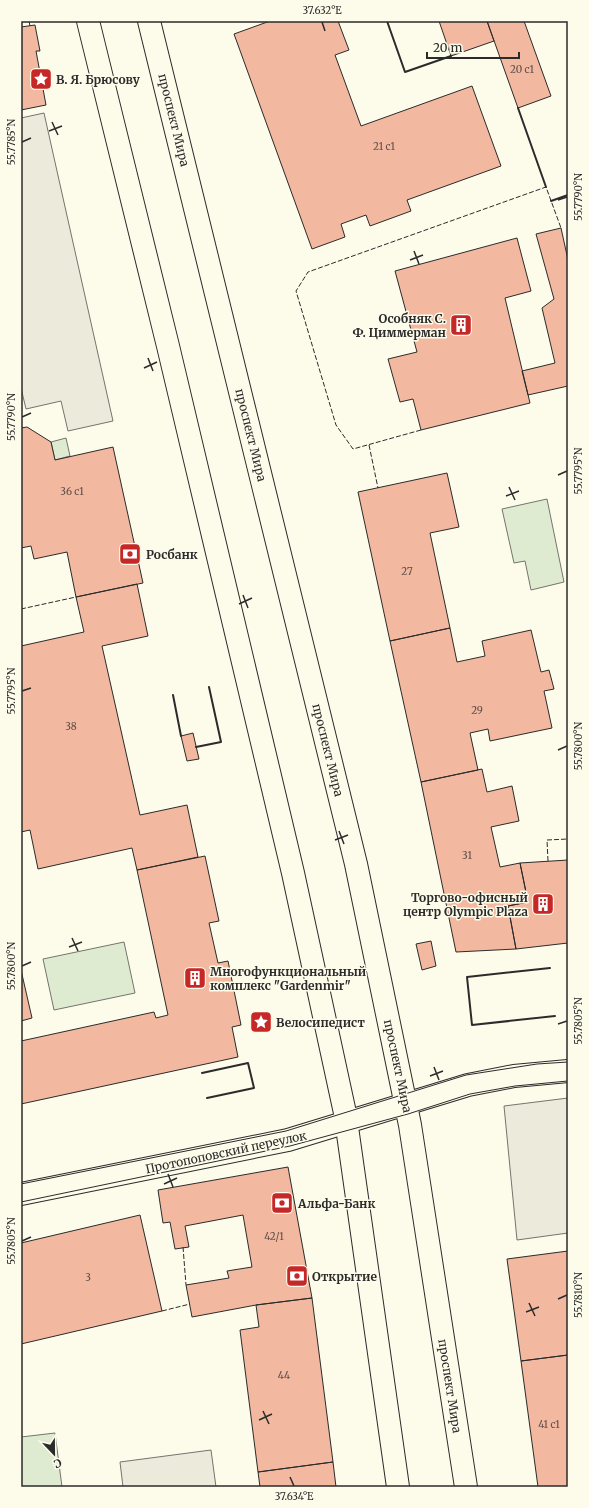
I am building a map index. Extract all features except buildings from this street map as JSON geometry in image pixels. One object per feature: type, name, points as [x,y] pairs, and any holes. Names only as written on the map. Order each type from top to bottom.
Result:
[{"type":"main road","points":[[88,21],[168,346],[293,873],[346,1122],[398,1487]]},
{"type":"main road","name":"проспект Мира","points":[[149,21],[356,864],[406,1105],[466,1487]]},
{"type":"main road","name":"Протопоповский переулок","points":[[21,1194],[288,1140],[468,1085],[514,1076],[568,1071]]},
{"type":"green space","points":[[66,438],[70,456],[55,460],[51,442]]},
{"type":"green space","points":[[547,499],[564,582],[531,590],[525,561],[514,563],[502,509]]},
{"type":"green space","points":[[124,942],[135,993],[54,1010],[43,959]]},
{"type":"green space","points":[[55,1433],[62,1487],[21,1487],[21,1437]]},
{"type":"shaded area","points":[[44,113],[113,421],[68,431],[61,401],[26,409],[21,388],[21,118]]},
{"type":"shaded area","points":[[568,1098],[568,1233],[517,1240],[504,1106]]},
{"type":"shaded area","points":[[211,1450],[216,1487],[123,1487],[120,1462]]},
{"type":"tram line","points":[[21,1184],[286,1131],[466,1075],[537,1064],[568,1062]]},
{"type":"tram line","points":[[21,1202],[290,1146],[408,1114],[470,1094],[515,1086],[568,1081]]},
{"type":"fence","points":[[29,21],[30,26]]},
{"type":"fence","points":[[421,430],[353,449],[336,425],[296,291],[308,272],[546,187],[561,228]]},
{"type":"fence","points":[[369,445],[378,488]]},
{"type":"fence","points":[[21,609],[76,597]]},
{"type":"fence","points":[[548,861],[547,840],[568,839]]},
{"type":"fence","points":[[183,1247],[186,1285]]},
{"type":"fence","points":[[162,1311],[190,1304]]},
{"type":"wall","points":[[387,21],[405,72],[451,56]]},
{"type":"wall","points":[[518,108],[546,187]]},
{"type":"wall","points":[[551,201],[568,195]]},
{"type":"wall","points":[[196,747],[221,742],[209,687]]},
{"type":"wall","points":[[173,695],[181,736]]},
{"type":"wall","points":[[550,968],[467,977],[472,1025],[555,1016]]},
{"type":"wall","points":[[202,1073],[248,1063],[254,1088],[207,1098]]},
{"type":"place","name":"В. Я. Брюсову","points":[[41,79]]},
{"type":"place","name":"Особняк С. Ф. Циммерман","points":[[461,325]]},
{"type":"place","name":"Росбанк","points":[[130,554]]},
{"type":"place","name":"Торгово-офисный центр Olympic Plaza","points":[[543,904]]},
{"type":"place","name":"Многофункциональный комплекс \"Gardenmir\"","points":[[195,978]]},
{"type":"place","name":"Велосипедист","points":[[261,1022]]},
{"type":"place","name":"Альфа-Банк","points":[[282,1203]]},
{"type":"place","name":"Открытие","points":[[297,1276]]}]
